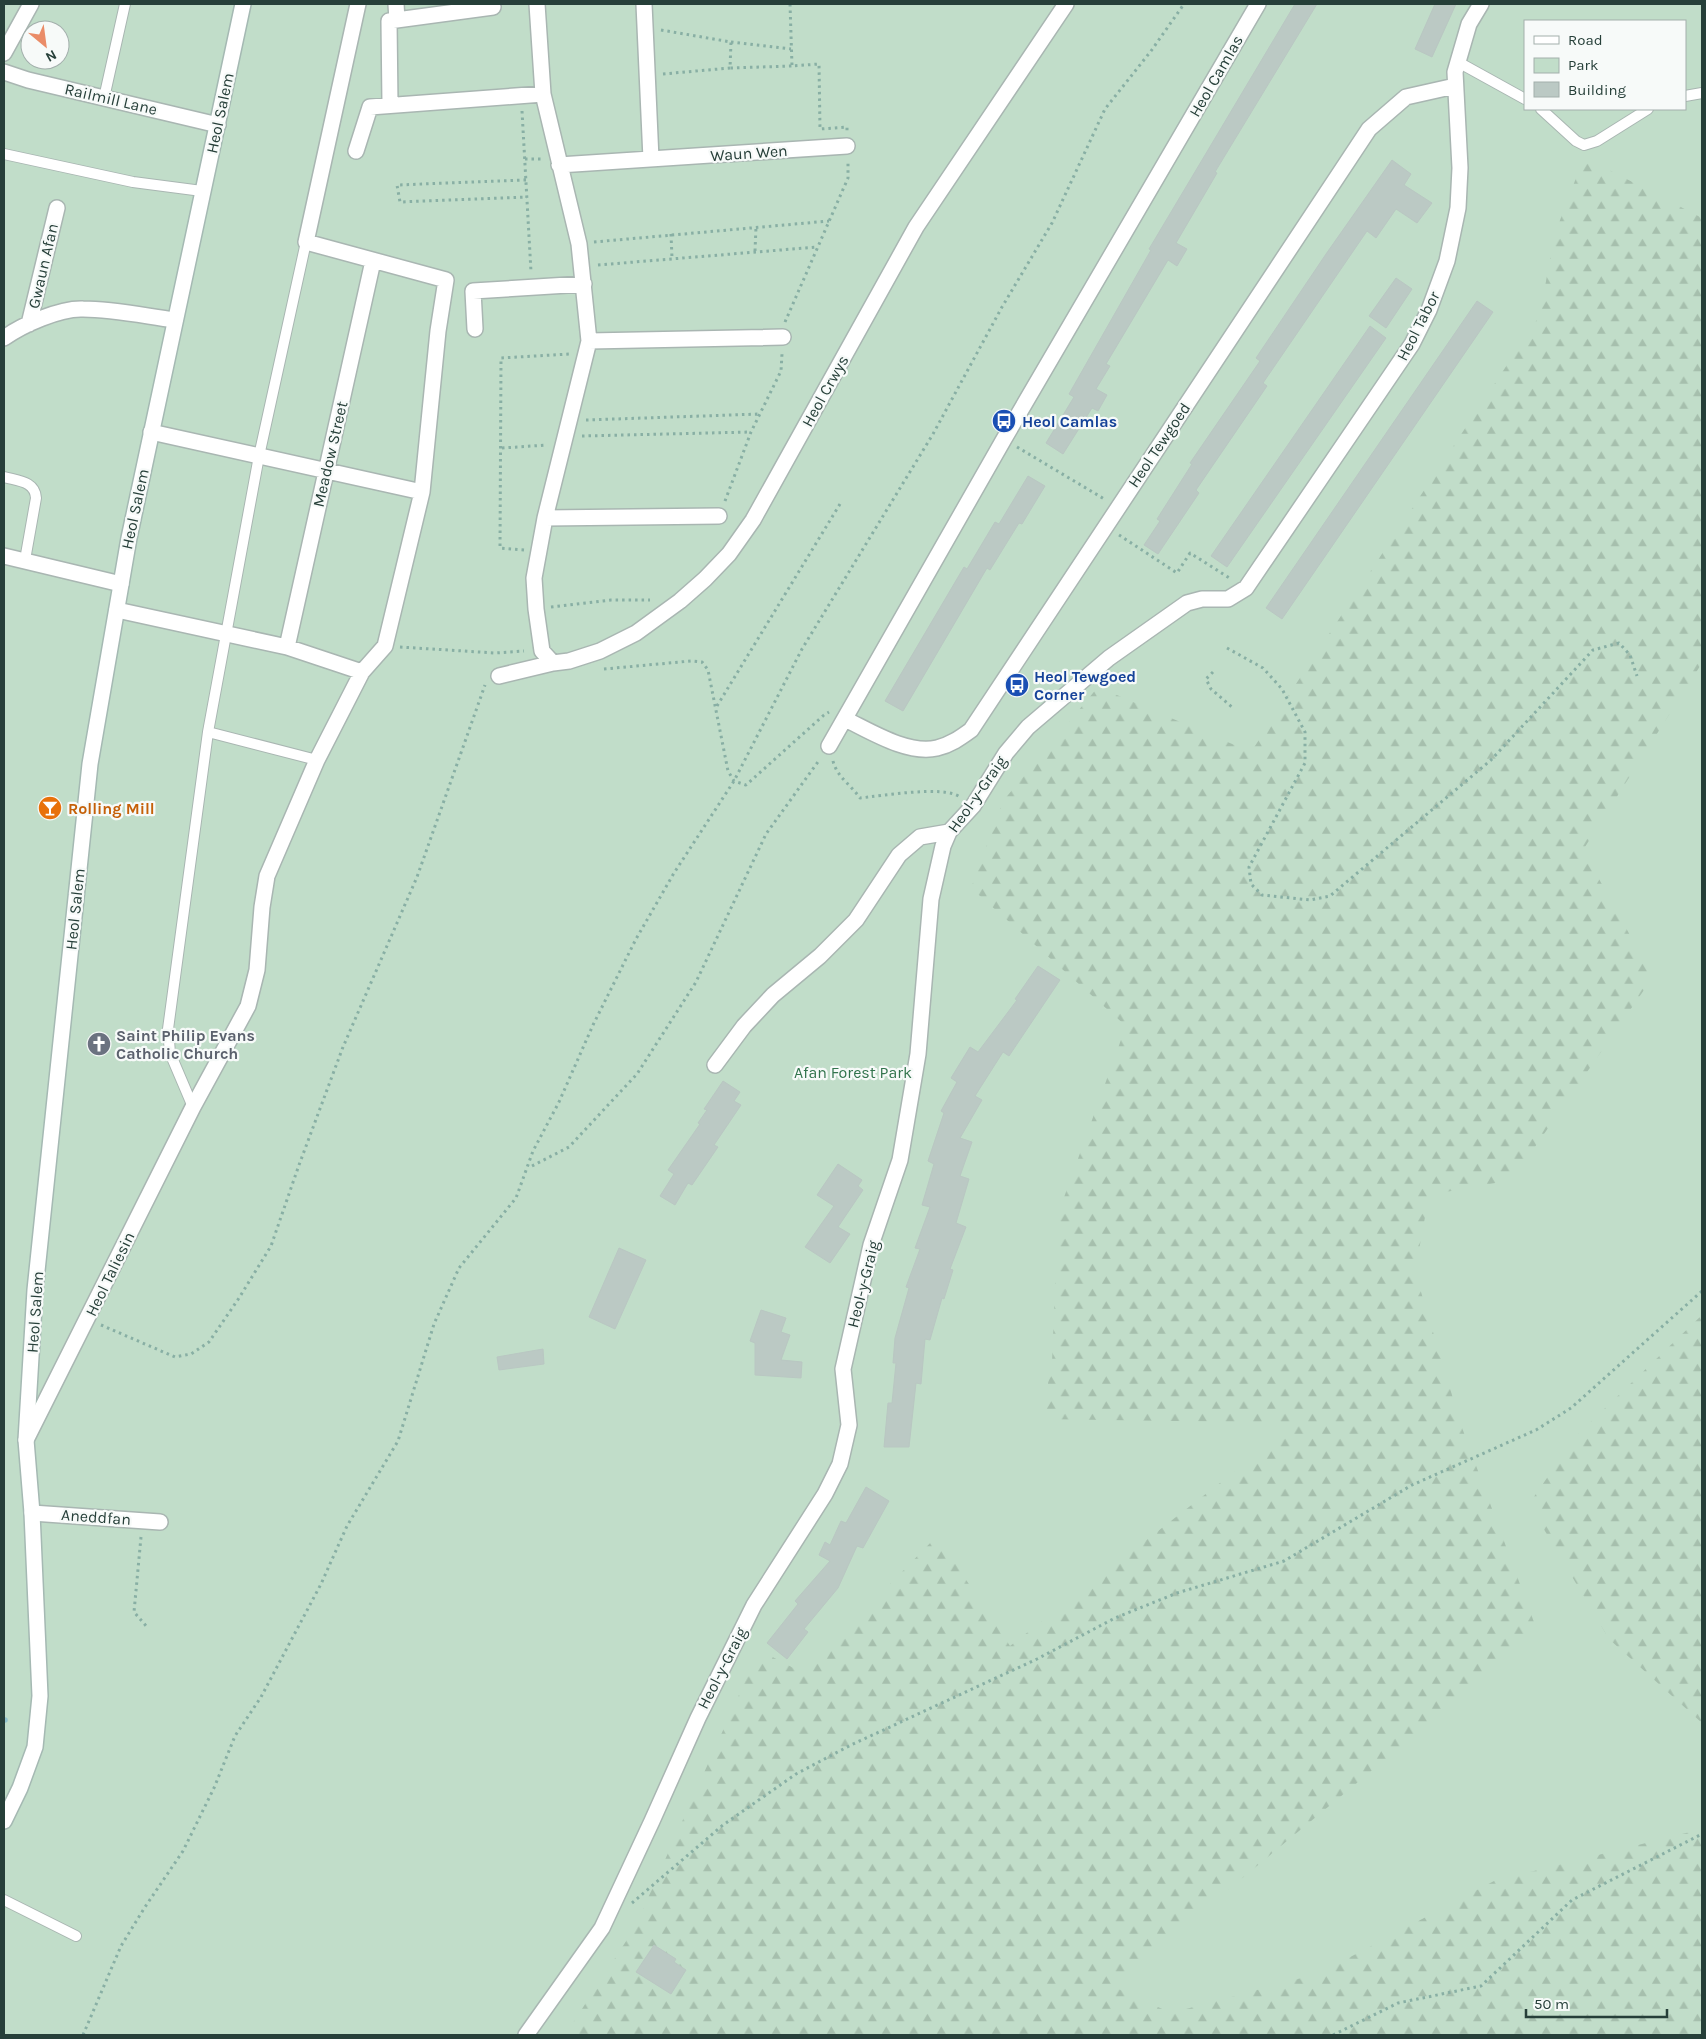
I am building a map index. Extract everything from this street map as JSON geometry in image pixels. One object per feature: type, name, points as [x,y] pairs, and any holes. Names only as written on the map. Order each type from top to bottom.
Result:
[{"type":"street","points":[[4,54],[30,4]]},
{"type":"street","name":"Heol Salem","points":[[4,1820],[20,1788],[35,1747],[40,1696],[32,1513],[26,1440],[35,1290],[90,764],[121,584],[151,432],[243,4]]},
{"type":"street","points":[[358,4],[306,242],[446,280],[438,331],[422,492],[384,646]]},
{"type":"street","points":[[396,4],[397,20]]},
{"type":"street","points":[[536,4],[543,94],[579,244],[588,347],[537,551],[534,578],[542,651],[553,663]]},
{"type":"street","points":[[644,4],[651,159]]},
{"type":"street","name":"Heol Crwys","points":[[492,674],[569,661],[600,651],[636,633],[680,601],[729,554],[753,520],[916,227],[1066,4]]},
{"type":"street","name":"Heol Camlas","points":[[829,746],[1004,439],[1258,4]]},
{"type":"street","name":"Heol Tabor","points":[[1228,599],[1246,588],[1412,344],[1429,310],[1447,261],[1458,208],[1460,168],[1454,72],[1469,24],[1481,4]]},
{"type":"street","points":[[390,104],[389,20],[493,7]]},
{"type":"street","name":"Railmill Lane","points":[[4,72],[218,125]]},
{"type":"street","name":"Heol Tewgoed","points":[[845,719],[895,743],[912,748],[935,749],[953,743],[971,730],[1369,129],[1406,97],[1455,86]]},
{"type":"street","points":[[356,151],[370,106],[543,94]]},
{"type":"street","name":"Waun Wen","points":[[559,165],[847,146]]},
{"type":"street","name":"Gwaun Afan","points":[[29,324],[57,208]]},
{"type":"street","name":"Meadow Street","points":[[287,647],[373,261]]},
{"type":"street","points":[[475,329],[473,291],[584,284]]},
{"type":"street","name":"Gwaun Afan","points":[[4,338],[29,324],[58,313],[81,309],[175,320]]},
{"type":"street","points":[[588,347],[783,337]]},
{"type":"street","points":[[151,432],[422,492]]},
{"type":"street","points":[[545,518],[721,510]]},
{"type":"street","points":[[4,556],[121,584]]},
{"type":"street","name":"Heol-y-Graig","points":[[526,2035],[602,1928],[698,1718],[754,1606],[825,1494],[840,1464],[849,1425],[842,1369],[871,1245],[900,1160],[918,1054],[931,899],[937,865],[950,832],[973,806],[1006,753],[1028,727],[1109,658],[1187,603],[1202,599],[1228,599]]},
{"type":"street","points":[[117,610],[287,647],[362,672]]},
{"type":"street","name":"Heol Taliesin","points":[[26,1440],[193,1107],[248,1006],[257,970],[262,907],[267,876],[317,760],[362,672],[384,646]]},
{"type":"street","points":[[715,1065],[744,1026],[773,995],[820,956],[856,920],[899,855],[920,837],[950,832]]},
{"type":"street","name":"Aneddfan","points":[[32,1513],[160,1522]]},
{"type":"lane","points":[[104,98],[125,4]]},
{"type":"lane","points":[[1458,62],[1524,98]]},
{"type":"lane","points":[[1686,96],[1702,93]]},
{"type":"lane","points":[[1542,110],[1565,132],[1584,145],[1597,141],[1646,110]]},
{"type":"lane","points":[[4,154],[133,182],[202,191]]},
{"type":"lane","points":[[193,1107],[170,1053],[168,1029],[208,732],[225,633],[259,456],[306,242]]},
{"type":"lane","points":[[4,477],[29,483],[36,490],[24,560]]},
{"type":"lane","points":[[208,732],[317,760]]},
{"type":"lane","points":[[4,1900],[76,1936]]},
{"type":"path","points":[[790,4],[792,66]]},
{"type":"path","points":[[83,2035],[121,1946],[144,1907],[183,1850],[214,1788],[235,1736],[261,1697],[321,1584],[347,1526],[398,1441],[434,1324],[459,1268],[516,1198],[533,1151],[559,1102],[593,1025],[636,939],[674,874],[734,781],[802,650],[933,434],[1002,307],[1052,223],[1105,109],[1151,52],[1184,4]]},
{"type":"path","points":[[645,28],[731,42],[791,49]]},
{"type":"path","points":[[730,68],[731,42]]},
{"type":"path","points":[[647,75],[730,68],[819,64],[820,129],[847,127],[848,178],[786,318],[781,371],[751,432],[721,510]]},
{"type":"path","points":[[522,96],[532,287]]},
{"type":"path","points":[[526,180],[397,185],[400,202],[527,197]]},
{"type":"path","points":[[579,244],[671,234],[829,221]]},
{"type":"path","points":[[755,252],[756,227]]},
{"type":"path","points":[[671,234],[672,258]]},
{"type":"path","points":[[582,267],[817,247]]},
{"type":"path","points":[[537,551],[500,548],[501,358],[588,347]]},
{"type":"path","points":[[570,420],[760,414]]},
{"type":"path","points":[[502,448],[564,440],[716,431],[751,432]]},
{"type":"path","points":[[1004,439],[1118,508]]},
{"type":"path","points":[[716,707],[840,504]]},
{"type":"path","points":[[1106,527],[1177,573],[1190,553],[1246,588]]},
{"type":"path","points":[[536,609],[611,600],[650,600]]},
{"type":"path","points":[[1226,648],[1263,668],[1282,689],[1305,732],[1305,762],[1249,867],[1251,884],[1262,895],[1310,900],[1330,896],[1491,760],[1593,650],[1619,643],[1630,654],[1637,676]]},
{"type":"path","points":[[384,646],[495,653],[542,651]]},
{"type":"path","points":[[88,1319],[175,1357],[191,1354],[209,1342],[271,1246],[299,1164],[343,1047],[417,877],[492,674],[495,653]]},
{"type":"path","points":[[599,669],[691,661],[702,662],[708,670],[728,771],[734,781],[746,785],[824,715],[855,701]]},
{"type":"path","points":[[1213,672],[1206,679],[1211,689],[1233,708]]},
{"type":"path","points":[[829,746],[836,771],[860,798],[931,792],[954,793],[973,806]]},
{"type":"path","points":[[532,1166],[569,1147],[637,1074],[696,982],[766,834],[829,746]]},
{"type":"path","points":[[630,1905],[723,1825],[796,1774],[843,1749],[1037,1659],[1115,1618],[1177,1593],[1284,1561],[1412,1485],[1536,1430],[1571,1408],[1702,1291]]},
{"type":"path","points":[[142,1521],[134,1612],[147,1627]]},
{"type":"path","points":[[1333,2035],[1398,2003],[1481,1986],[1572,1900],[1702,1834]]},
{"type":"green space","name":"Afan Forest Park","points":[[4,4],[1702,4],[1702,2035],[4,2035]]},
{"type":"green space","points":[[1584,157],[1702,218],[1702,663],[1583,850],[1653,977],[1512,1180],[1429,1195],[1415,1272],[1461,1425],[1538,1633],[1112,1986],[1171,2013],[1320,1973],[1494,1881],[1702,1829],[1702,2035],[565,2035],[634,1929],[759,1650],[803,1673],[937,1536],[1010,1646],[1297,1423],[1041,1419],[1052,1363],[1058,1214],[1126,1026],[971,888],[1003,801],[1098,687],[1251,752],[1540,315],[1554,236]]},
{"type":"green space","points":[[1702,1315],[1702,1723],[1609,1639],[1529,1504],[1576,1436]]},
{"type":"building","points":[[1295,4],[1317,4],[1215,172],[1217,173],[1176,243],[1187,249],[1177,266],[1168,260],[1106,364],[1110,366],[1096,389],[1107,395],[1098,411],[1092,408],[1063,454],[1046,443],[1074,397],[1069,394],[1151,250],[1149,249]]},
{"type":"building","points":[[1435,4],[1456,4],[1432,57],[1415,49]]},
{"type":"building","points":[[1392,160],[1411,174],[1404,185],[1432,203],[1417,223],[1396,209],[1376,238],[1367,231],[1263,383],[1267,386],[1196,490],[1199,493],[1158,554],[1144,545],[1160,521],[1157,519],[1192,464],[1190,463],[1260,361],[1256,358]]},
{"type":"building","points":[[1396,278],[1412,289],[1386,328],[1369,316]]},
{"type":"building","points":[[1477,301],[1493,312],[1282,619],[1266,608]]},
{"type":"building","points":[[1370,326],[1386,338],[1227,567],[1211,556]]},
{"type":"building","points":[[1028,476],[1045,486],[1022,524],[1019,523],[990,570],[987,568],[903,711],[885,701],[964,567],[967,569],[995,522],[999,524]]},
{"type":"building","points":[[1038,966],[1060,980],[1009,1056],[1003,1052],[975,1096],[982,1100],[960,1138],[972,1142],[960,1176],[969,1179],[956,1223],[966,1227],[950,1269],[953,1270],[944,1299],[942,1298],[930,1340],[925,1339],[921,1384],[916,1383],[909,1447],[884,1447],[888,1403],[892,1403],[896,1363],[893,1363],[895,1338],[909,1288],[906,1287],[920,1249],[915,1248],[930,1207],[922,1205],[934,1164],[928,1161],[944,1113],[941,1111],[957,1082],[951,1078],[970,1047],[978,1052],[1017,1000],[1015,999]]},
{"type":"building","points":[[723,1081],[740,1092],[734,1101],[741,1105],[714,1145],[718,1147],[692,1185],[688,1183],[675,1205],[660,1196],[674,1174],[668,1170],[700,1124],[698,1123],[707,1110],[704,1109]]},
{"type":"building","points":[[838,1164],[862,1180],[858,1186],[863,1190],[838,1227],[850,1234],[830,1263],[805,1247],[834,1206],[817,1195]]},
{"type":"building","points":[[619,1248],[646,1260],[615,1329],[589,1317]]},
{"type":"building","points":[[761,1310],[786,1318],[781,1332],[790,1335],[781,1360],[802,1362],[801,1378],[755,1375],[755,1343],[750,1341]]},
{"type":"building","points":[[543,1349],[544,1364],[499,1370],[497,1357]]},
{"type":"building","points":[[866,1487],[889,1501],[863,1548],[857,1546],[838,1588],[804,1629],[808,1632],[787,1659],[767,1643],[798,1604],[795,1601],[830,1561],[819,1555],[825,1542],[830,1545],[841,1521],[846,1523]]},
{"type":"building","points":[[654,1945],[676,1959],[674,1962],[686,1970],[671,1994],[636,1972]]},
{"type":"place","name":"Heol Camlas","points":[[1004,421]]},
{"type":"place","name":"Heol Tewgoed Corner","points":[[1017,685]]},
{"type":"place","name":"Rolling Mill","points":[[50,808]]},
{"type":"place","name":"Saint Philip Evans Catholic Church","points":[[99,1044]]}]
